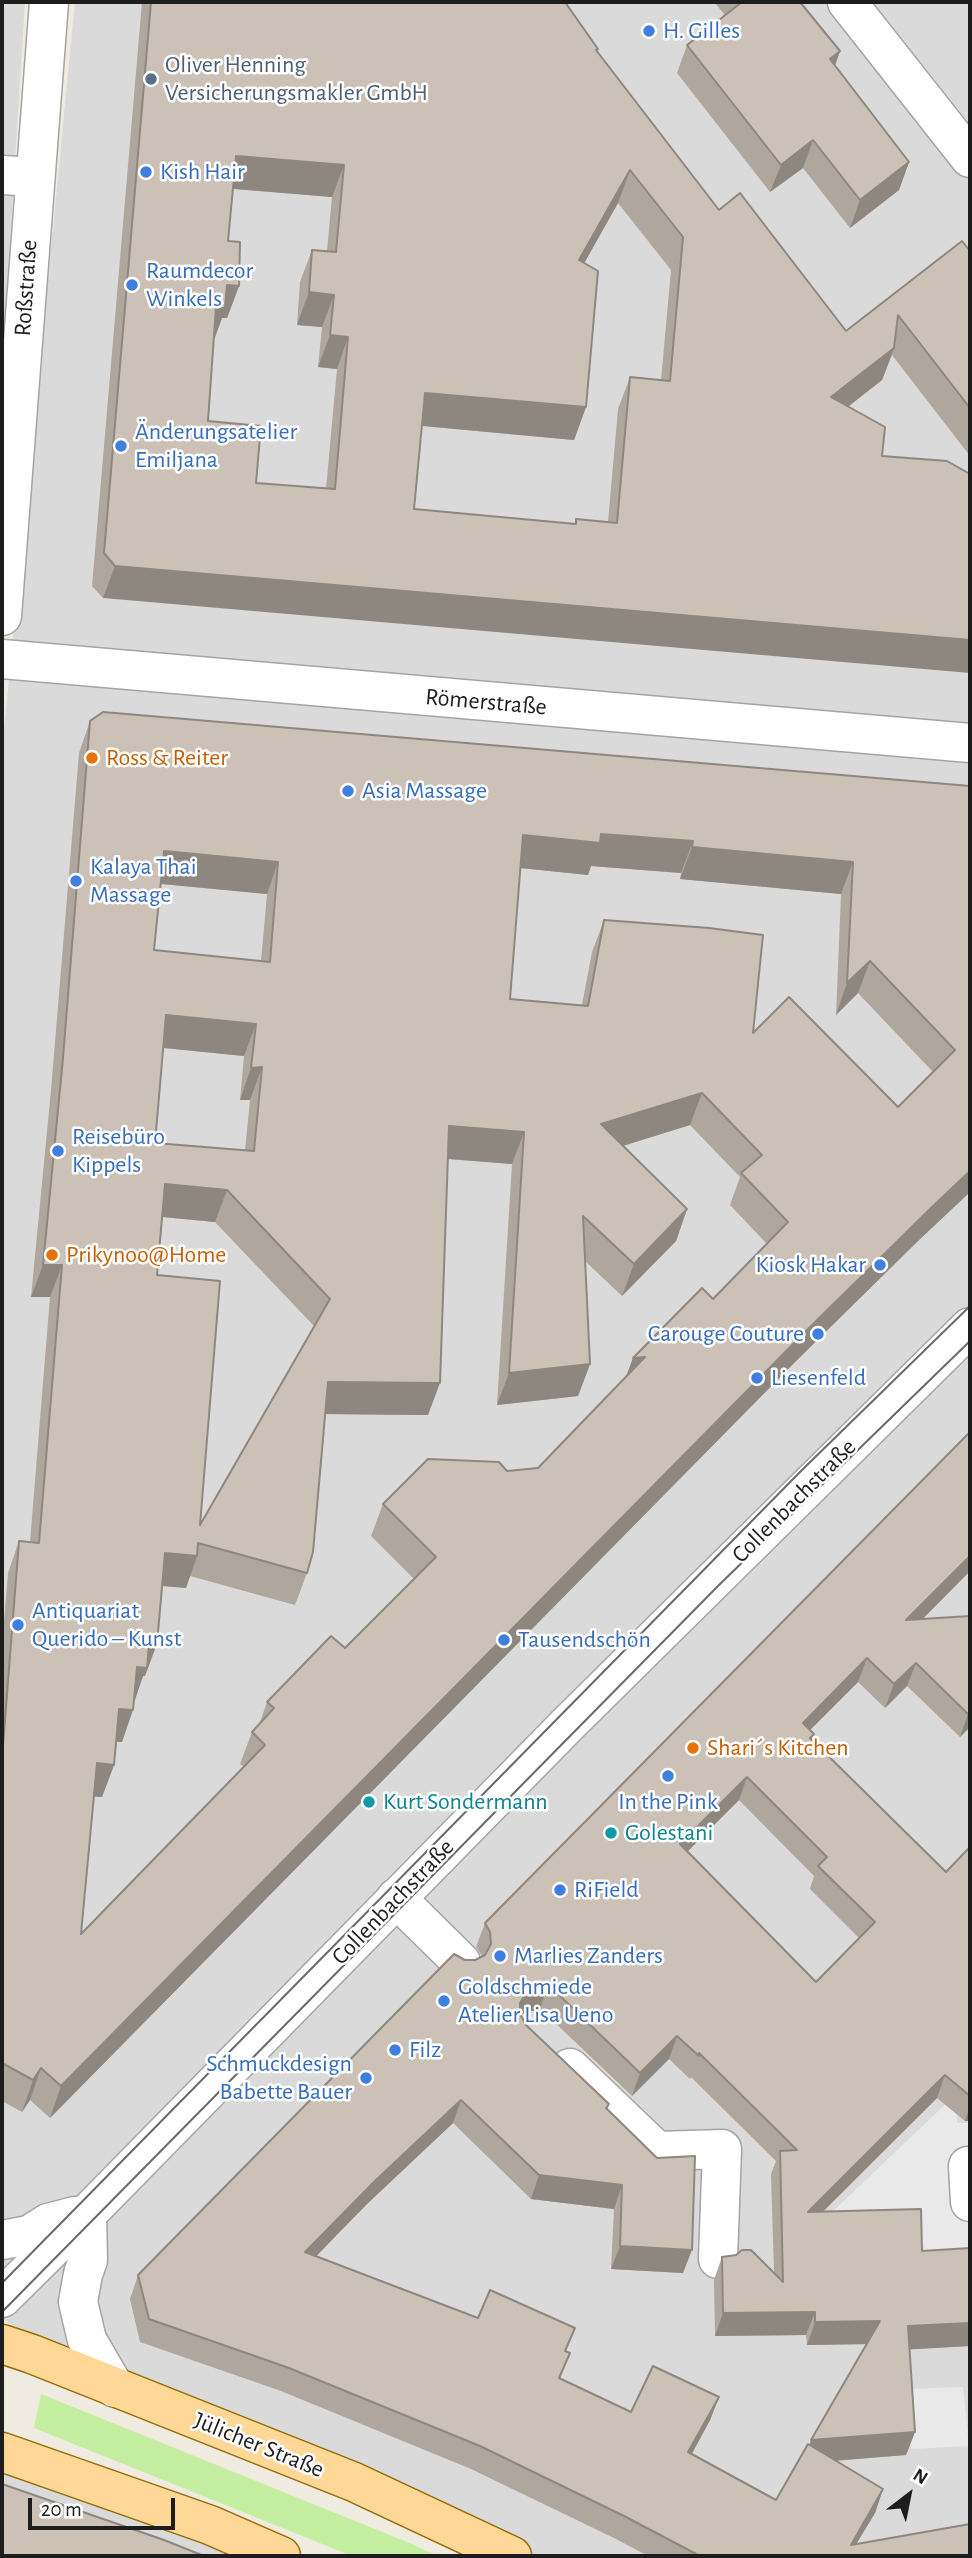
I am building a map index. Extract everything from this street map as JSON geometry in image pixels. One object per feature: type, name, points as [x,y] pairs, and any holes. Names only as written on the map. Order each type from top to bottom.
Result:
[{"type":"main road","name":"Jülicher Straße","points":[[2,2344],[354,2482],[512,2556]]},
{"type":"main road","points":[[2,2452],[210,2525],[281,2556]]},
{"type":"street","name":"Roßstraße","points":[[2,616],[18,176],[49,2]]},
{"type":"street","points":[[847,2],[970,158]]},
{"type":"street","name":"Römerstraße","points":[[2,659],[970,743]]},
{"type":"street","name":"Collenbachstraße","points":[[2,2298],[567,1725],[970,1327]]},
{"type":"street","points":[[396,1898],[461,1962]]},
{"type":"street","points":[[543,2041],[657,2151],[722,2149],[718,2259]]},
{"type":"street","points":[[2,2240],[29,2235],[48,2223],[87,2214],[88,2260],[78,2302],[87,2340],[116,2388]]},
{"type":"shaded area","points":[[2,2],[25,2],[2,370]]},
{"type":"shaded area","points":[[75,2],[970,2],[970,2556],[534,2556],[491,2530],[48,2344],[2,2319],[2,751]]},
{"type":"shaded area","points":[[956,2094],[957,2123],[970,2123],[970,2264],[923,2268],[924,2245],[844,2244],[826,2218]]},
{"type":"shaded area","points":[[963,2387],[969,2446],[911,2449],[908,2389]]},
{"type":"shaded area","points":[[2,2462],[254,2556],[2,2556]]},
{"type":"green space","points":[[41,2394],[437,2556],[352,2556],[34,2428]]},
{"type":"building","points":[[151,2],[565,2],[598,49],[596,50],[719,210],[740,193],[846,331],[962,241],[970,251],[970,408],[898,315],[894,348],[831,397],[885,427],[882,456],[947,461],[970,474],[970,640],[115,566],[104,553]],"holes":[[[236,156],[344,165],[336,252],[312,250],[309,292],[334,295],[330,335],[348,337],[335,489],[256,483],[261,426],[208,421],[216,307],[225,308],[227,285],[239,286],[240,242],[228,241]],[[630,170],[683,237],[670,381],[630,377],[617,523],[576,519],[576,524],[414,509],[425,393],[586,407],[598,271],[579,260]]]},
{"type":"building","points":[[742,2],[800,2],[840,51],[830,59],[909,162],[860,200],[813,140],[781,165],[687,45]]},
{"type":"building","points":[[103,712],[970,786],[970,1171],[807,1330],[61,2086],[41,2068],[33,2080],[2,2063],[2,1758],[19,1541],[39,1543],[62,1265],[43,1265],[63,1058],[90,721]],"holes":[[[601,834],[693,841],[692,847],[853,862],[847,983],[870,961],[955,1050],[898,1107],[789,997],[753,1033],[763,935],[709,928],[604,920],[588,1006],[510,999],[523,835],[600,843]],[[164,851],[278,862],[270,962],[154,950]],[[166,1015],[256,1024],[251,1068],[262,1067],[254,1151],[155,1143]],[[702,1093],[762,1155],[741,1173],[788,1222],[713,1299],[702,1288],[633,1358],[645,1357],[538,1468],[507,1471],[499,1462],[428,1459],[383,1504],[436,1557],[345,1648],[331,1636],[267,1702],[274,1708],[252,1732],[265,1745],[81,1934],[97,1763],[114,1765],[119,1709],[133,1710],[137,1667],[147,1668],[149,1644],[157,1644],[165,1553],[197,1556],[198,1543],[307,1573],[313,1552],[328,1382],[440,1383],[449,1126],[524,1132],[509,1373],[590,1364],[583,1216],[634,1264],[687,1209],[601,1124]],[[165,1184],[227,1190],[330,1299],[200,1525],[220,1281],[157,1275]]]},
{"type":"building","points":[[970,1432],[970,1556],[906,1620],[970,1616],[970,1712],[968,1714],[916,1663],[894,1684],[867,1658],[803,1723],[814,1734],[810,1738],[946,1872],[970,1847],[970,2096],[945,2075],[808,2212],[921,2209],[922,2251],[970,2248],[970,2323],[908,2326],[915,2432],[811,2440],[880,2321],[815,2322],[815,2312],[723,2313],[722,2257],[736,2255],[742,2250],[751,2250],[783,2282],[780,2151],[797,2150],[699,2053],[699,2056],[677,2036],[640,2073],[557,1993],[547,1988],[536,1988],[526,1993],[520,2003],[520,2014],[526,2025],[609,2104],[606,2108],[657,2158],[695,2156],[692,2250],[620,2246],[622,2185],[539,2175],[461,2100],[305,2252],[478,2318],[490,2290],[575,2328],[565,2351],[570,2353],[559,2378],[631,2412],[653,2366],[719,2397],[688,2452],[776,2500],[808,2444],[883,2489],[851,2545],[970,2524],[970,2556],[700,2556],[480,2446],[289,2368],[149,2319],[138,2275],[454,1954],[465,1960],[475,1960],[485,1955],[491,1944],[490,1932],[485,1923]],"holes":[[[747,1777],[827,1857],[818,1866],[875,1922],[816,1982],[680,1844]]]},
{"type":"building","points":[[2,2484],[164,2540],[204,2556],[2,2556]]},
{"type":"tram line","points":[[2,2283],[802,1470],[970,1306]]},
{"type":"tram line","points":[[2,2312],[719,1585],[970,1341]]},
{"type":"place","name":"H. Gilles","points":[[649,31]]},
{"type":"place","name":"Oliver Henning Versicherungsmakler GmbH","points":[[151,79]]},
{"type":"place","name":"Kish Hair","points":[[146,172]]},
{"type":"place","name":"Raumdecor Winkels","points":[[132,285]]},
{"type":"place","name":"Änderungsatelier Emiljana","points":[[121,446]]},
{"type":"place","name":"Ross & Reiter","points":[[92,758]]},
{"type":"place","name":"Asia Massage","points":[[348,791]]},
{"type":"place","name":"Kalaya Thai Massage","points":[[76,881]]},
{"type":"place","name":"Reisebüro Kippels","points":[[58,1151]]},
{"type":"place","name":"Prikynoo@Home","points":[[52,1255]]},
{"type":"place","name":"Kiosk Hakar","points":[[880,1265]]},
{"type":"place","name":"Carouge Couture","points":[[818,1334]]},
{"type":"place","name":"Liesenfeld","points":[[757,1378]]},
{"type":"place","name":"Antiquariat Querido – Kunst","points":[[18,1625]]},
{"type":"place","name":"Tausendschön","points":[[504,1640]]},
{"type":"place","name":"Shari´s Kitchen","points":[[693,1748]]},
{"type":"place","name":"In the Pink","points":[[668,1776]]},
{"type":"place","name":"Kurt Sondermann","points":[[369,1802]]},
{"type":"place","name":"Golestani","points":[[611,1833]]},
{"type":"place","name":"RiField","points":[[560,1890]]},
{"type":"place","name":"Marlies Zanders","points":[[500,1956]]},
{"type":"place","name":"Goldschmiede Atelier Lisa Ueno","points":[[444,2001]]},
{"type":"place","name":"Filz","points":[[395,2050]]},
{"type":"place","name":"Schmuckdesign Babette Bauer","points":[[366,2078]]}]
